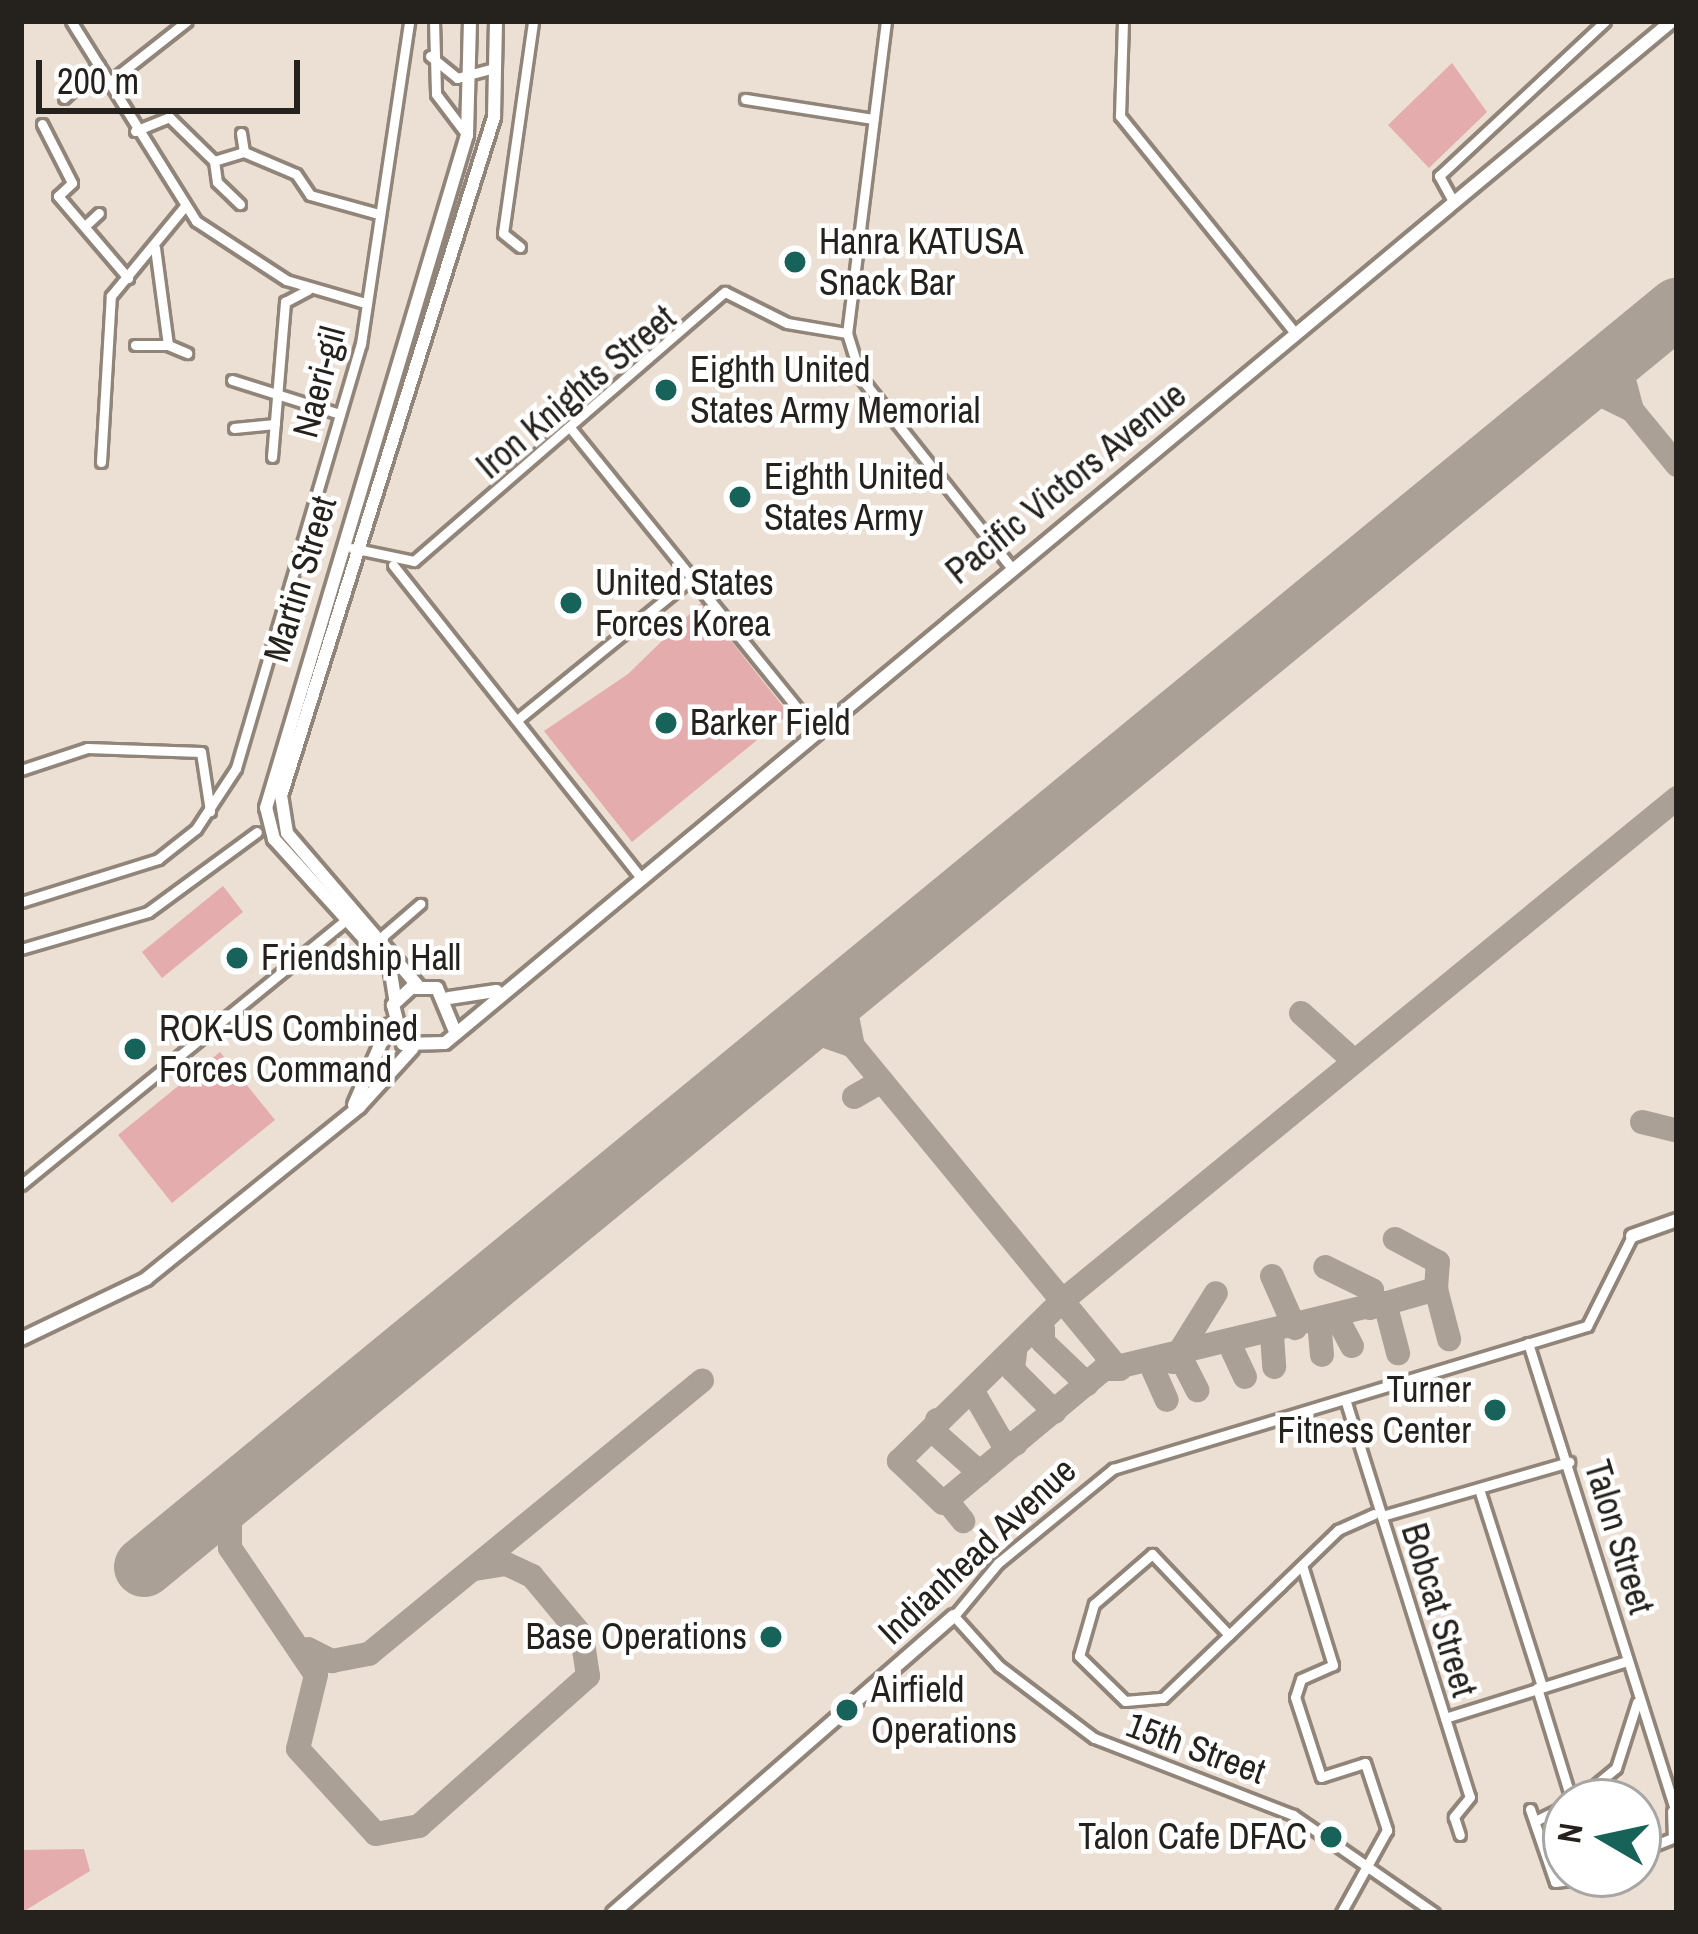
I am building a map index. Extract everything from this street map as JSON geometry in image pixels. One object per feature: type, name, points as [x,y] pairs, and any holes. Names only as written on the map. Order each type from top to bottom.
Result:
[{"type":"main road","name":"Martin Street","points":[[418,986],[384,934],[280,813],[348,547],[467,134],[470,21]]},
{"type":"main road","name":"Martin Street","points":[[266,808],[348,547],[484,145],[496,21]]},
{"type":"main road","name":"Pacific Victors Avenue","points":[[454,1029],[1672,21]]},
{"type":"main road","points":[[266,808],[274,839],[390,967],[390,1021],[348,1116]]},
{"type":"main road","points":[[393,1005],[418,986],[449,998],[497,991]]},
{"type":"main road","points":[[21,1339],[74,1322],[146,1279],[348,1116],[412,1049],[438,1048],[454,1029],[449,998]]},
{"type":"main road","points":[[390,1021],[412,1049]]},
{"type":"main road","name":"Indianhead Avenue","points":[[1632,1236],[1677,1220]]},
{"type":"main road","name":"Indianhead Avenue","points":[[618,1912],[954,1616]]},
{"type":"street","points":[[71,21],[112,80],[135,130],[184,206],[236,252],[308,290],[365,303]]},
{"type":"street","points":[[112,80],[188,21]]},
{"type":"street","name":"Naeri-gil","points":[[22,899],[136,871],[211,811],[243,747],[340,414],[365,303],[375,213],[409,21]]},
{"type":"street","points":[[434,21],[430,56],[436,94],[467,134]]},
{"type":"street","points":[[520,248],[502,233],[533,21]]},
{"type":"street","points":[[886,21],[847,333],[861,378],[1011,567]]},
{"type":"street","points":[[1123,21],[1120,116],[1294,332]]},
{"type":"street","points":[[1453,201],[1439,176],[1605,21]]},
{"type":"street","points":[[430,56],[466,78],[491,69]]},
{"type":"street","points":[[64,98],[99,65]]},
{"type":"street","points":[[745,99],[873,118]]},
{"type":"street","points":[[135,130],[169,117],[214,161],[240,204]]},
{"type":"street","points":[[42,124],[73,183],[58,196],[128,278]]},
{"type":"street","points":[[241,133],[244,152]]},
{"type":"street","points":[[214,161],[244,152],[296,174],[310,196],[375,213]]},
{"type":"street","points":[[101,462],[111,296],[155,248],[184,206]]},
{"type":"street","points":[[85,226],[99,213]]},
{"type":"street","points":[[155,248],[168,344]]},
{"type":"street","points":[[272,457],[285,302],[308,290]]},
{"type":"street","name":"Iron Knights Street","points":[[393,565],[414,561],[572,430],[724,292],[787,322],[847,333]]},
{"type":"street","points":[[135,345],[168,344],[187,353]]},
{"type":"street","points":[[232,380],[340,414]]},
{"type":"street","points":[[234,428],[275,424]]},
{"type":"street","points":[[572,430],[814,729]]},
{"type":"street","points":[[348,547],[393,565],[638,874]]},
{"type":"street","points":[[517,720],[692,578]]},
{"type":"street","points":[[21,770],[87,748],[201,752],[211,811]]},
{"type":"street","points":[[21,950],[148,912],[257,832],[266,808]]},
{"type":"street","points":[[257,832],[274,839]]},
{"type":"street","points":[[384,934],[421,904]]},
{"type":"street","points":[[21,1185],[347,919]]},
{"type":"street","name":"Indianhead Avenue","points":[[954,1616],[1102,1475],[1587,1326],[1632,1236]]},
{"type":"street","name":"Talon Street","points":[[1528,1343],[1569,1462],[1674,1813]]},
{"type":"street","name":"Bobcat Street","points":[[1345,1399],[1470,1797],[1454,1817],[1460,1834]]},
{"type":"street","points":[[1228,1635],[1153,1554],[1094,1604],[1079,1656],[1125,1701],[1147,1703],[1228,1635],[1350,1521],[1569,1462]]},
{"type":"street","points":[[1479,1489],[1564,1778]]},
{"type":"street","points":[[1302,1565],[1333,1665],[1294,1693],[1321,1778],[1365,1763],[1387,1830],[1341,1913]]},
{"type":"street","name":"15th Street","points":[[954,1616],[999,1666],[1094,1738],[1245,1792],[1371,1864],[1434,1913]]},
{"type":"street","points":[[1445,1718],[1627,1661]]},
{"type":"street","points":[[1604,1778],[1616,1768],[1638,1696]]},
{"type":"street","points":[[1530,1809],[1542,1842]]},
{"type":"street","points":[[1662,1842],[1673,1838],[1674,1813]]},
{"type":"street","points":[[1535,1821],[1542,1818]]},
{"type":"shaded area","points":[[1452,63],[1487,112],[1429,168],[1388,125]]},
{"type":"shaded area","name":"Barker Field","points":[[701,603],[789,714],[632,842],[544,731],[628,674]]},
{"type":"shaded area","points":[[223,886],[243,912],[162,978],[142,952]]},
{"type":"shaded area","points":[[220,1052],[275,1120],[172,1203],[118,1135]]},
{"type":"shaded area","points":[[84,1849],[90,1871],[21,1913],[21,1850]]},
{"type":"taxiway","points":[[1554,410],[1599,394],[1632,410],[1623,377],[1643,336]]},
{"type":"taxiway","points":[[1632,410],[1677,465]]},
{"type":"taxiway","points":[[1120,1369],[1104,1369],[943,1503],[899,1461],[1062,1301],[1677,798]]},
{"type":"taxiway","points":[[865,975],[846,1011],[853,1046],[1117,1367],[1374,1305],[1372,1290],[1325,1267]]},
{"type":"taxiway","points":[[1301,1013],[1353,1060]]},
{"type":"taxiway","points":[[782,1043],[816,1033],[853,1046]]},
{"type":"taxiway","points":[[854,1097],[882,1081]]},
{"type":"taxiway","points":[[1642,1122],[1677,1131]]},
{"type":"taxiway","points":[[1370,1308],[1436,1289],[1438,1262],[1395,1239]]},
{"type":"taxiway","points":[[1272,1276],[1295,1328]]},
{"type":"taxiway","points":[[1436,1289],[1449,1339]]},
{"type":"taxiway","points":[[1173,1362],[1216,1293]]},
{"type":"taxiway","points":[[1385,1303],[1398,1353]]},
{"type":"taxiway","points":[[1336,1316],[1352,1346]]},
{"type":"taxiway","points":[[1319,1321],[1322,1355]]},
{"type":"taxiway","points":[[1043,1329],[1043,1342],[1087,1384]]},
{"type":"taxiway","points":[[1272,1335],[1274,1367]]},
{"type":"taxiway","points":[[1231,1347],[1245,1377]]},
{"type":"taxiway","points":[[1015,1353],[1013,1370],[1055,1412]]},
{"type":"taxiway","points":[[1182,1360],[1197,1390]]},
{"type":"taxiway","points":[[1152,1367],[1167,1400]]},
{"type":"taxiway","points":[[308,1649],[332,1661],[369,1654],[702,1380]]},
{"type":"taxiway","points":[[972,1390],[1002,1442],[1016,1444]]},
{"type":"taxiway","points":[[937,1420],[935,1433],[980,1473]]},
{"type":"taxiway","points":[[248,1480],[230,1508],[230,1548],[316,1675],[298,1749],[376,1834],[419,1826],[588,1676],[582,1636],[532,1576],[506,1564],[473,1569]]},
{"type":"taxiway","points":[[947,1501],[963,1521]]},
{"type":"runway","points":[[144,1567],[1677,308]]},
{"type":"place","name":"Hanra KATUSA Snack Bar","points":[[795,262]]},
{"type":"place","name":"Eighth United States Army Memorial","points":[[666,390]]},
{"type":"place","name":"Eighth United States Army","points":[[740,497]]},
{"type":"place","name":"United States Forces Korea","points":[[571,603]]},
{"type":"place","name":"Barker Field","points":[[666,723]]},
{"type":"place","name":"Friendship Hall","points":[[237,958]]},
{"type":"place","name":"ROK-US Combined Forces Command","points":[[135,1049]]},
{"type":"place","name":"Turner Fitness Center","points":[[1495,1410]]},
{"type":"place","name":"Base Operations","points":[[771,1637]]},
{"type":"place","name":"Airfield Operations","points":[[847,1710]]},
{"type":"place","name":"Talon Cafe DFAC","points":[[1331,1837]]}]
